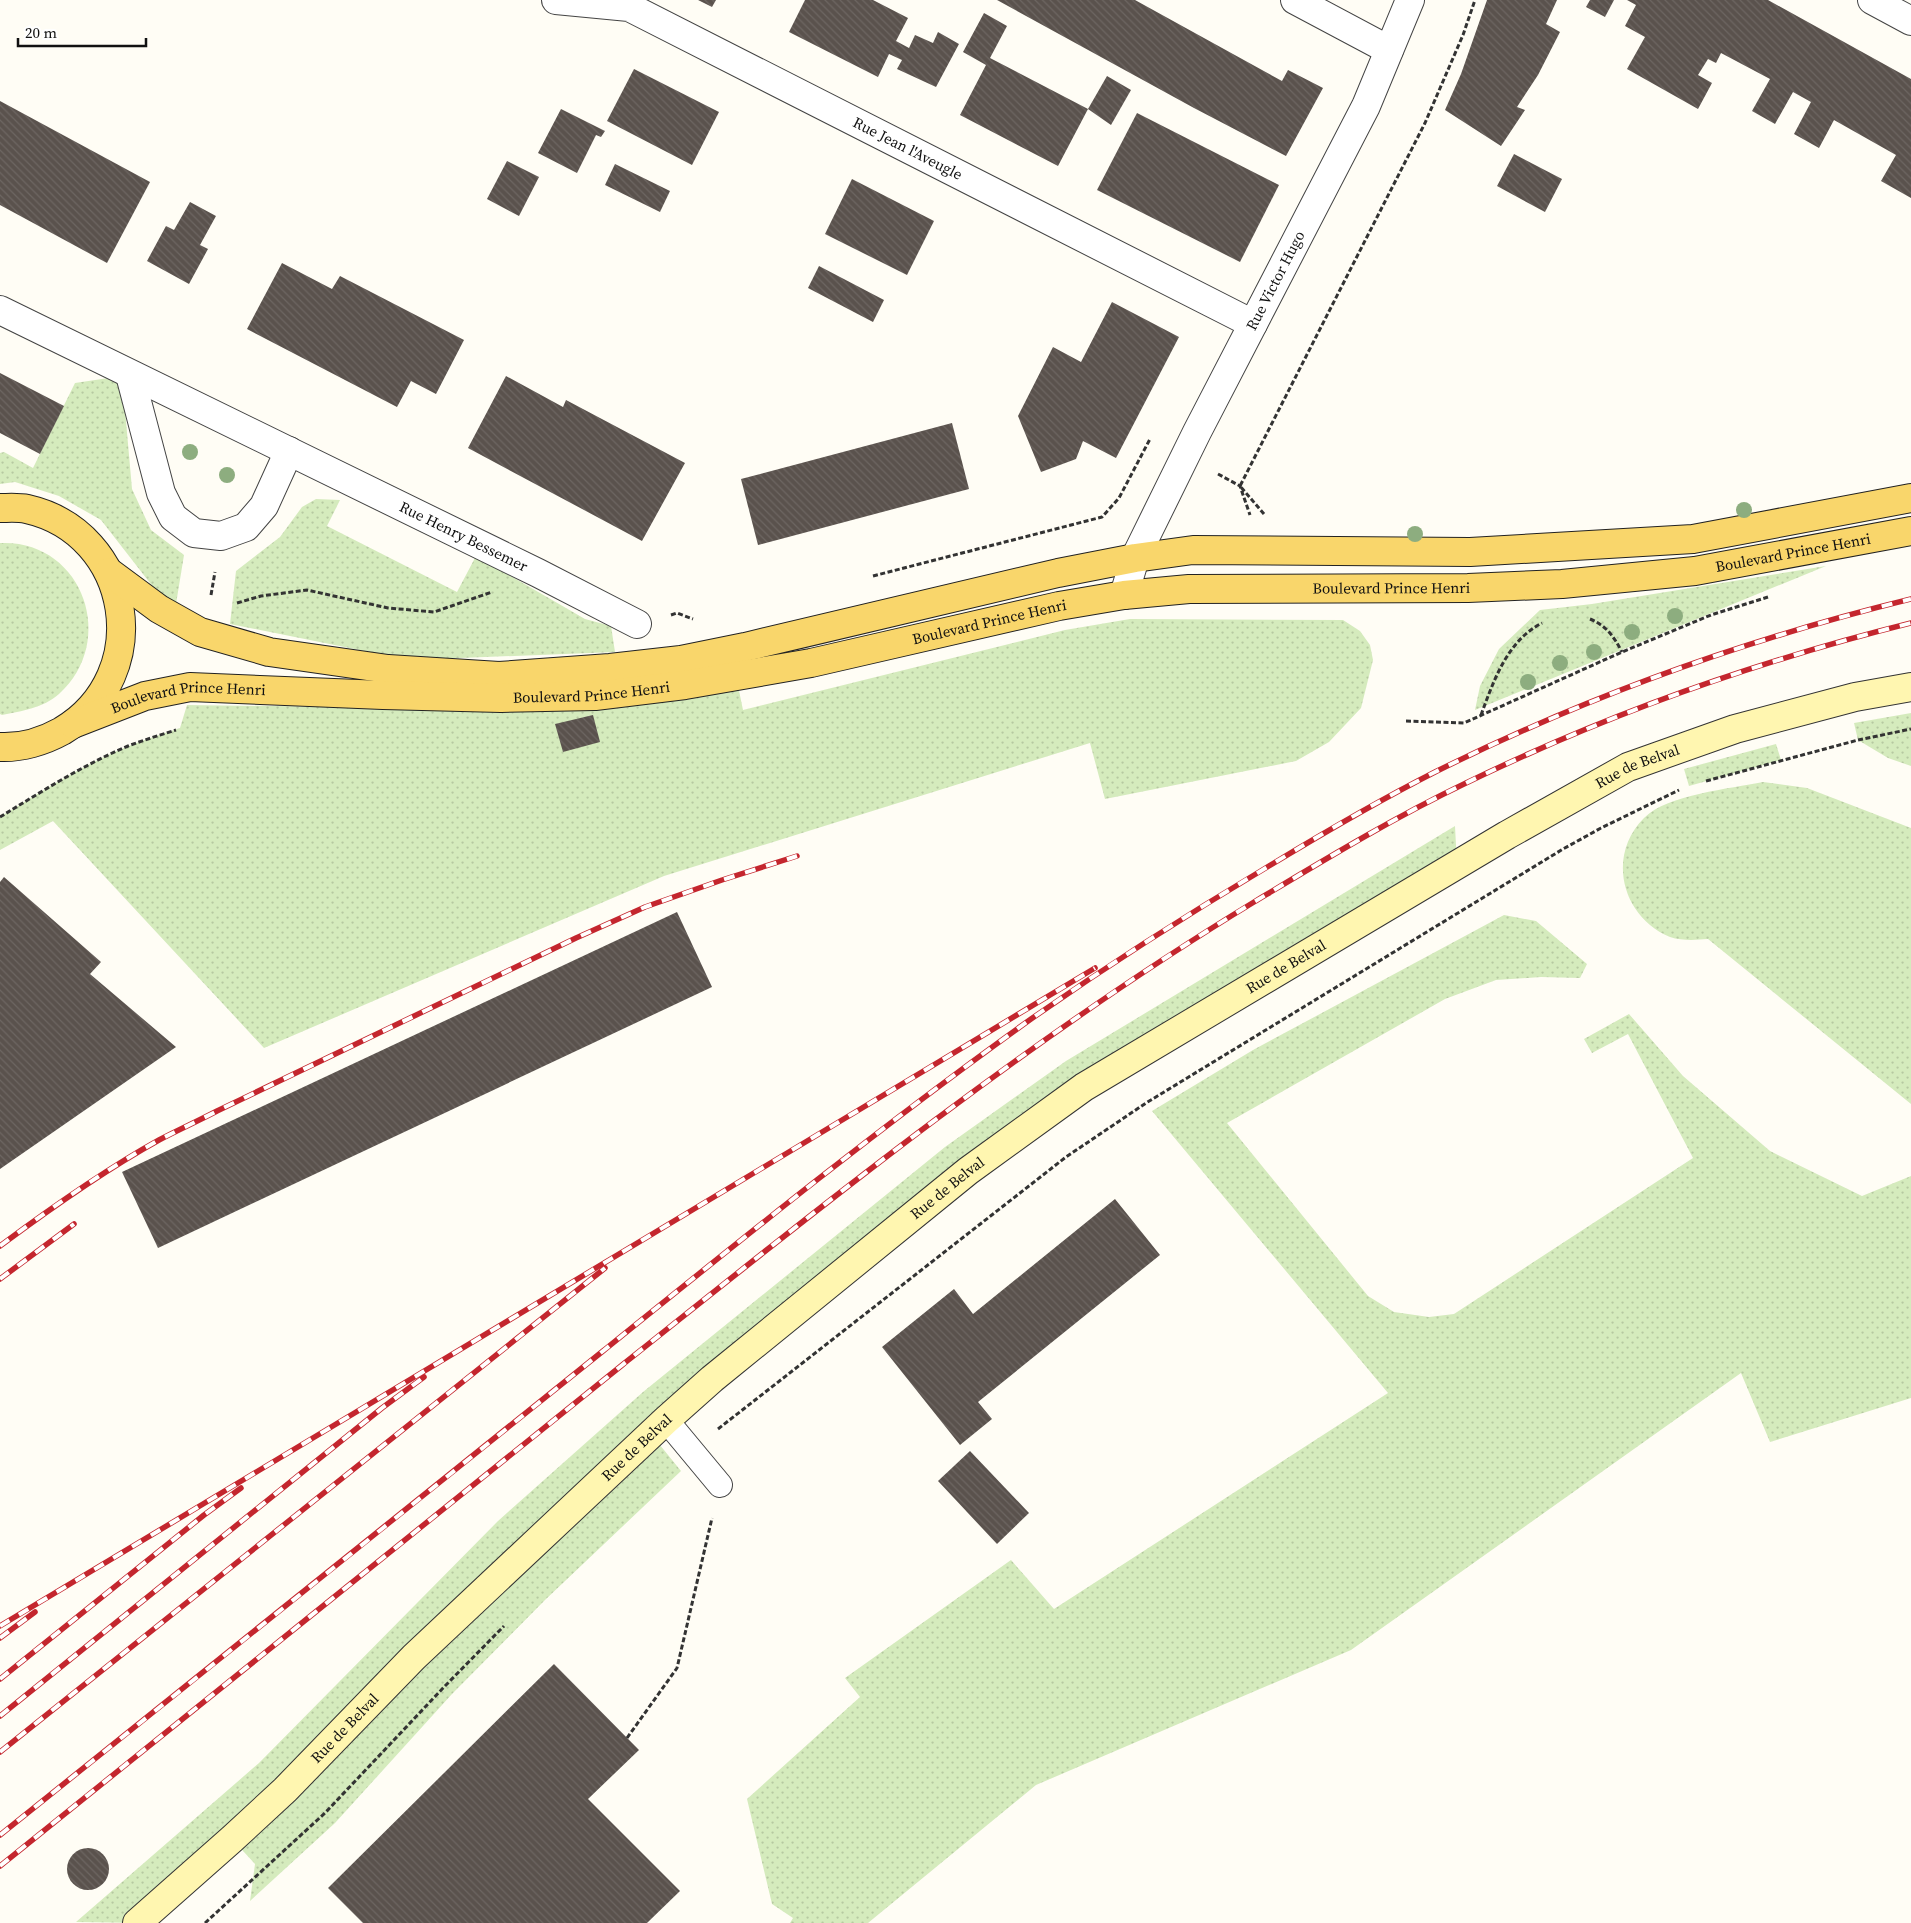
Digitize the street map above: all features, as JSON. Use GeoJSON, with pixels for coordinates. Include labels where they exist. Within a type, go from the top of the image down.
{"type":"FeatureCollection","features":[{"type":"Feature","properties":{"kind":"main road","name":"Boulevard Prince Henri"},"geometry":{"type":"LineString","coordinates":[[109,572],[159,609],[200,632],[270,652],[388,669],[499,676],[610,668],[681,660],[745,647],[1058,573],[1135,558],[1193,550],[1470,552],[1693,539],[1911,498]]}},
{"type":"Feature","properties":{"kind":"main road"},"geometry":{"type":"LineString","coordinates":[[0,508],[26,509],[60,522],[88,543],[109,572],[120,605],[122,638],[114,671],[97,700],[73,724],[52,736],[28,744],[1,748]]}},
{"type":"Feature","properties":{"kind":"main road","name":"Boulevard Prince Henri"},"geometry":{"type":"LineString","coordinates":[[73,724],[145,696],[190,687],[492,698],[595,696],[685,685],[811,663],[1059,606],[1124,595],[1189,589],[1468,588],[1562,584],[1695,571],[1911,532]]}},
{"type":"Feature","properties":{"kind":"main road","name":"Rue de Belval"},"geometry":{"type":"LineString","coordinates":[[137,1923],[285,1790],[414,1657],[712,1379],[968,1171],[1084,1087],[1514,830],[1628,766],[1735,729],[1855,696],[1911,687]]}},
{"type":"Feature","properties":{"kind":"street","name":"Rue Jean l'Aveugle"},"geometry":{"type":"LineString","coordinates":[[556,0],[629,6],[1253,324]]}},
{"type":"Feature","properties":{"kind":"street"},"geometry":{"type":"LineString","coordinates":[[1296,0],[1389,50]]}},
{"type":"Feature","properties":{"kind":"street","name":"Rue Victor Hugo"},"geometry":{"type":"LineString","coordinates":[[1124,595],[1135,558],[1185,456],[1366,106],[1410,0]]}},
{"type":"Feature","properties":{"kind":"street"},"geometry":{"type":"LineString","coordinates":[[1872,0],[1911,21]]}},
{"type":"Feature","properties":{"kind":"street","name":"Rue Henry Bessemer"},"geometry":{"type":"LineString","coordinates":[[0,310],[538,573],[637,624]]}},
{"type":"Feature","properties":{"kind":"street"},"geometry":{"type":"LineString","coordinates":[[130,374],[161,493],[173,517],[194,533],[221,536],[246,527],[264,506],[290,451]]}},
{"type":"Feature","properties":{"kind":"lane"},"geometry":{"type":"LineString","coordinates":[[666,1420],[720,1485]]}},
{"type":"Feature","properties":{"kind":"path"},"geometry":{"type":"LineString","coordinates":[[1261,551],[1240,486],[1425,123],[1463,35],[1475,0]]}},
{"type":"Feature","properties":{"kind":"path"},"geometry":{"type":"LineString","coordinates":[[864,579],[1102,517],[1119,498],[1150,439],[1240,486],[1267,518]]}},
{"type":"Feature","properties":{"kind":"path"},"geometry":{"type":"LineString","coordinates":[[234,604],[261,596],[307,590],[388,608],[434,612],[482,596],[538,573]]}},
{"type":"Feature","properties":{"kind":"path"},"geometry":{"type":"LineString","coordinates":[[1406,721],[1464,723],[1622,652],[1711,615],[1777,594]]}},
{"type":"Feature","properties":{"kind":"path"},"geometry":{"type":"LineString","coordinates":[[637,624],[677,613],[700,622]]}},
{"type":"Feature","properties":{"kind":"path"},"geometry":{"type":"LineString","coordinates":[[1581,616],[1599,623],[1613,635],[1622,652]]}},
{"type":"Feature","properties":{"kind":"path"},"geometry":{"type":"LineString","coordinates":[[1480,716],[1494,680],[1509,651],[1532,628],[1547,621]]}},
{"type":"Feature","properties":{"kind":"path"},"geometry":{"type":"LineString","coordinates":[[1698,783],[1858,740],[1911,729]]}},
{"type":"Feature","properties":{"kind":"path"},"geometry":{"type":"LineString","coordinates":[[692,1450],[1066,1157],[1138,1108],[1563,849],[1601,828],[1680,790]]}},
{"type":"Feature","properties":{"kind":"path"},"geometry":{"type":"LineString","coordinates":[[627,1738],[677,1668],[720,1485]]}},
{"type":"Feature","properties":{"kind":"path"},"geometry":{"type":"LineString","coordinates":[[205,1923],[325,1813],[505,1625]]}},
{"type":"Feature","properties":{"kind":"green space"},"geometry":{"type":"Polygon","coordinates":[[[122,376],[132,489],[151,530],[184,555],[176,604],[157,592],[101,520],[59,496],[15,482],[0,484],[0,453],[4,452],[33,468],[75,383],[122,376]]]}},
{"type":"Feature","properties":{"kind":"green space"},"geometry":{"type":"Polygon","coordinates":[[[316,499],[340,500],[327,526],[457,592],[476,556],[585,619],[611,626],[615,652],[409,660],[230,624],[236,571],[280,537],[302,507],[316,499]]]}},
{"type":"Feature","properties":{"kind":"green space"},"geometry":{"type":"Polygon","coordinates":[[[0,543],[29,546],[52,557],[71,575],[83,597],[88,621],[87,647],[77,672],[59,694],[39,706],[2,715],[0,714],[0,543]]]}},
{"type":"Feature","properties":{"kind":"green space"},"geometry":{"type":"Polygon","coordinates":[[[1826,566],[1475,710],[1480,686],[1499,649],[1540,610],[1592,604],[1826,566]]]}},
{"type":"Feature","properties":{"kind":"green space"},"geometry":{"type":"Polygon","coordinates":[[[1130,619],[1343,620],[1360,631],[1370,645],[1373,660],[1361,708],[1329,742],[1296,761],[1105,799],[1090,743],[664,876],[264,1048],[53,821],[0,850],[0,817],[63,779],[112,753],[180,728],[187,705],[500,709],[736,676],[743,710],[1065,630],[1130,619]]]}},
{"type":"Feature","properties":{"kind":"green space"},"geometry":{"type":"Polygon","coordinates":[[[1911,713],[1911,766],[1888,758],[1858,740],[1854,723],[1911,713]]]}},
{"type":"Feature","properties":{"kind":"green space"},"geometry":{"type":"Polygon","coordinates":[[[1776,744],[1781,760],[1689,786],[1684,769],[1776,744]]]}},
{"type":"Feature","properties":{"kind":"green space"},"geometry":{"type":"Polygon","coordinates":[[[1763,782],[1807,788],[1911,828],[1911,1104],[1708,939],[1684,940],[1670,937],[1654,928],[1640,915],[1631,901],[1625,884],[1623,867],[1625,850],[1632,833],[1644,818],[1668,803],[1683,798],[1763,782]]]}},
{"type":"Feature","properties":{"kind":"green space"},"geometry":{"type":"Polygon","coordinates":[[[1455,826],[1457,865],[1084,1087],[651,1434],[681,1471],[545,1600],[452,1694],[335,1823],[250,1901],[255,1864],[232,1839],[146,1923],[76,1922],[259,1763],[498,1521],[643,1392],[945,1147],[1066,1061],[1455,826]]]}},
{"type":"Feature","properties":{"kind":"green space"},"geometry":{"type":"Polygon","coordinates":[[[1504,915],[1536,921],[1587,964],[1580,978],[1541,977],[1496,980],[1445,999],[1227,1123],[1368,1296],[1394,1312],[1429,1317],[1454,1314],[1693,1158],[1628,1034],[1592,1053],[1584,1039],[1629,1014],[1683,1076],[1770,1151],[1862,1196],[1911,1176],[1911,1398],[1770,1442],[1741,1373],[1351,1650],[1036,1785],[868,1923],[790,1923],[793,1918],[772,1904],[747,1799],[860,1697],[845,1678],[1011,1560],[1054,1609],[1388,1393],[1152,1111],[1253,1050],[1504,915]]]}},
{"type":"Feature","properties":{"kind":"building"},"geometry":{"type":"Polygon","coordinates":[[[698,0],[716,0],[712,7],[698,0]]]}},
{"type":"Feature","properties":{"kind":"building"},"geometry":{"type":"Polygon","coordinates":[[[805,0],[873,0],[908,18],[896,41],[909,48],[915,35],[933,43],[938,32],[959,44],[936,87],[897,69],[902,60],[889,54],[878,77],[789,32],[805,0]]]}},
{"type":"Feature","properties":{"kind":"building"},"geometry":{"type":"Polygon","coordinates":[[[997,0],[1135,0],[1282,81],[1288,70],[1323,88],[1286,156],[997,0]]]}},
{"type":"Feature","properties":{"kind":"building"},"geometry":{"type":"Polygon","coordinates":[[[1487,0],[1557,0],[1546,24],[1560,32],[1538,75],[1517,107],[1525,110],[1501,146],[1445,110],[1461,74],[1487,0]]]}},
{"type":"Feature","properties":{"kind":"building"},"geometry":{"type":"Polygon","coordinates":[[[1590,0],[1614,0],[1605,17],[1586,7],[1590,0]]]}},
{"type":"Feature","properties":{"kind":"building"},"geometry":{"type":"Polygon","coordinates":[[[1627,0],[1768,0],[1911,79],[1911,198],[1881,181],[1896,155],[1834,120],[1819,148],[1794,134],[1811,102],[1793,92],[1775,124],[1752,111],[1770,79],[1721,53],[1716,63],[1708,59],[1698,75],[1712,83],[1698,109],[1627,69],[1645,37],[1625,26],[1636,5],[1627,0]]]}},
{"type":"Feature","properties":{"kind":"building"},"geometry":{"type":"Polygon","coordinates":[[[984,13],[1007,26],[990,58],[1088,109],[1058,166],[960,115],[986,65],[963,52],[984,13]]]}},
{"type":"Feature","properties":{"kind":"building"},"geometry":{"type":"Polygon","coordinates":[[[634,69],[719,112],[692,165],[607,121],[634,69]]]}},
{"type":"Feature","properties":{"kind":"building"},"geometry":{"type":"Polygon","coordinates":[[[1107,76],[1131,90],[1111,125],[1088,109],[1107,76]]]}},
{"type":"Feature","properties":{"kind":"building"},"geometry":{"type":"Polygon","coordinates":[[[0,101],[150,182],[107,263],[0,205],[0,101]]]}},
{"type":"Feature","properties":{"kind":"building"},"geometry":{"type":"Polygon","coordinates":[[[561,109],[605,131],[601,137],[596,135],[577,173],[538,153],[561,109]]]}},
{"type":"Feature","properties":{"kind":"building"},"geometry":{"type":"Polygon","coordinates":[[[1137,113],[1279,185],[1240,262],[1097,190],[1137,113]]]}},
{"type":"Feature","properties":{"kind":"building"},"geometry":{"type":"Polygon","coordinates":[[[1514,154],[1562,179],[1545,212],[1497,186],[1514,154]]]}},
{"type":"Feature","properties":{"kind":"building"},"geometry":{"type":"Polygon","coordinates":[[[507,161],[539,177],[519,216],[487,199],[507,161]]]}},
{"type":"Feature","properties":{"kind":"building"},"geometry":{"type":"Polygon","coordinates":[[[615,164],[670,191],[660,212],[605,185],[615,164]]]}},
{"type":"Feature","properties":{"kind":"building"},"geometry":{"type":"Polygon","coordinates":[[[852,179],[934,221],[907,275],[825,234],[852,179]]]}},
{"type":"Feature","properties":{"kind":"building"},"geometry":{"type":"Polygon","coordinates":[[[190,202],[216,216],[200,245],[208,249],[189,284],[147,261],[166,226],[174,230],[190,202]]]}},
{"type":"Feature","properties":{"kind":"building"},"geometry":{"type":"Polygon","coordinates":[[[282,263],[332,289],[340,276],[464,340],[436,394],[411,381],[397,407],[247,329],[282,263]]]}},
{"type":"Feature","properties":{"kind":"building"},"geometry":{"type":"Polygon","coordinates":[[[819,266],[884,300],[873,322],[808,288],[819,266]]]}},
{"type":"Feature","properties":{"kind":"building"},"geometry":{"type":"Polygon","coordinates":[[[1112,302],[1179,337],[1116,458],[1083,441],[1076,459],[1041,472],[1018,416],[1053,347],[1081,362],[1112,302]]]}},
{"type":"Feature","properties":{"kind":"building"},"geometry":{"type":"Polygon","coordinates":[[[0,373],[64,406],[40,454],[0,433],[0,373]]]}},
{"type":"Feature","properties":{"kind":"building"},"geometry":{"type":"Polygon","coordinates":[[[506,376],[563,407],[566,400],[685,463],[642,541],[468,448],[506,376]]]}},
{"type":"Feature","properties":{"kind":"building"},"geometry":{"type":"Polygon","coordinates":[[[952,423],[969,489],[758,545],[741,479],[952,423]]]}},
{"type":"Feature","properties":{"kind":"building"},"geometry":{"type":"Polygon","coordinates":[[[593,715],[600,742],[563,752],[555,724],[593,715]]]}},
{"type":"Feature","properties":{"kind":"building"},"geometry":{"type":"Polygon","coordinates":[[[4,877],[101,962],[90,974],[176,1047],[0,1169],[0,882],[4,877]]]}},
{"type":"Feature","properties":{"kind":"building"},"geometry":{"type":"Polygon","coordinates":[[[677,912],[712,987],[158,1248],[122,1172],[677,912]]]}},
{"type":"Feature","properties":{"kind":"building"},"geometry":{"type":"Polygon","coordinates":[[[1115,1199],[1160,1255],[978,1402],[992,1419],[960,1445],[882,1347],[954,1289],[973,1314],[1115,1199]]]}},
{"type":"Feature","properties":{"kind":"building"},"geometry":{"type":"Polygon","coordinates":[[[970,1451],[1029,1513],[997,1544],[938,1481],[970,1451]]]}},
{"type":"Feature","properties":{"kind":"building"},"geometry":{"type":"Polygon","coordinates":[[[554,1664],[639,1750],[588,1799],[680,1891],[647,1923],[363,1923],[328,1888],[554,1664]]]}},
{"type":"Feature","properties":{"kind":"building"},"geometry":{"type":"Polygon","coordinates":[[[92,1848],[100,1851],[106,1857],[109,1869],[106,1881],[100,1887],[84,1890],[76,1887],[70,1881],[67,1865],[70,1857],[76,1851],[92,1848]]]}},
{"type":"Feature","properties":{"kind":"railway"},"geometry":{"type":"LineString","coordinates":[[0,1835],[814,1182],[1031,1019],[1146,942],[1348,819],[1435,772],[1492,745],[1550,719],[1668,672],[1789,632],[1911,599]]}},
{"type":"Feature","properties":{"kind":"railway"},"geometry":{"type":"LineString","coordinates":[[0,1866],[621,1366],[852,1183],[1009,1065],[1171,954],[1254,902],[1385,825],[1439,796],[1520,758],[1574,734],[1684,691],[1797,654],[1911,623]]}},
{"type":"Feature","properties":{"kind":"railway"},"geometry":{"type":"LineString","coordinates":[[0,1246],[118,1164],[159,1140],[217,1111],[576,938],[645,907],[797,856]]}},
{"type":"Feature","properties":{"kind":"railway"},"geometry":{"type":"LineString","coordinates":[[0,1626],[1095,968]]}},
{"type":"Feature","properties":{"kind":"railway"},"geometry":{"type":"LineString","coordinates":[[0,1279],[74,1224]]}},
{"type":"Feature","properties":{"kind":"railway"},"geometry":{"type":"LineString","coordinates":[[0,1752],[605,1268]]}},
{"type":"Feature","properties":{"kind":"railway"},"geometry":{"type":"LineString","coordinates":[[0,1716],[382,1408],[424,1377]]}},
{"type":"Feature","properties":{"kind":"railway"},"geometry":{"type":"LineString","coordinates":[[0,1679],[204,1515],[241,1488]]}},
{"type":"Feature","properties":{"kind":"railway"},"geometry":{"type":"LineString","coordinates":[[0,1638],[35,1612]]}}]}
